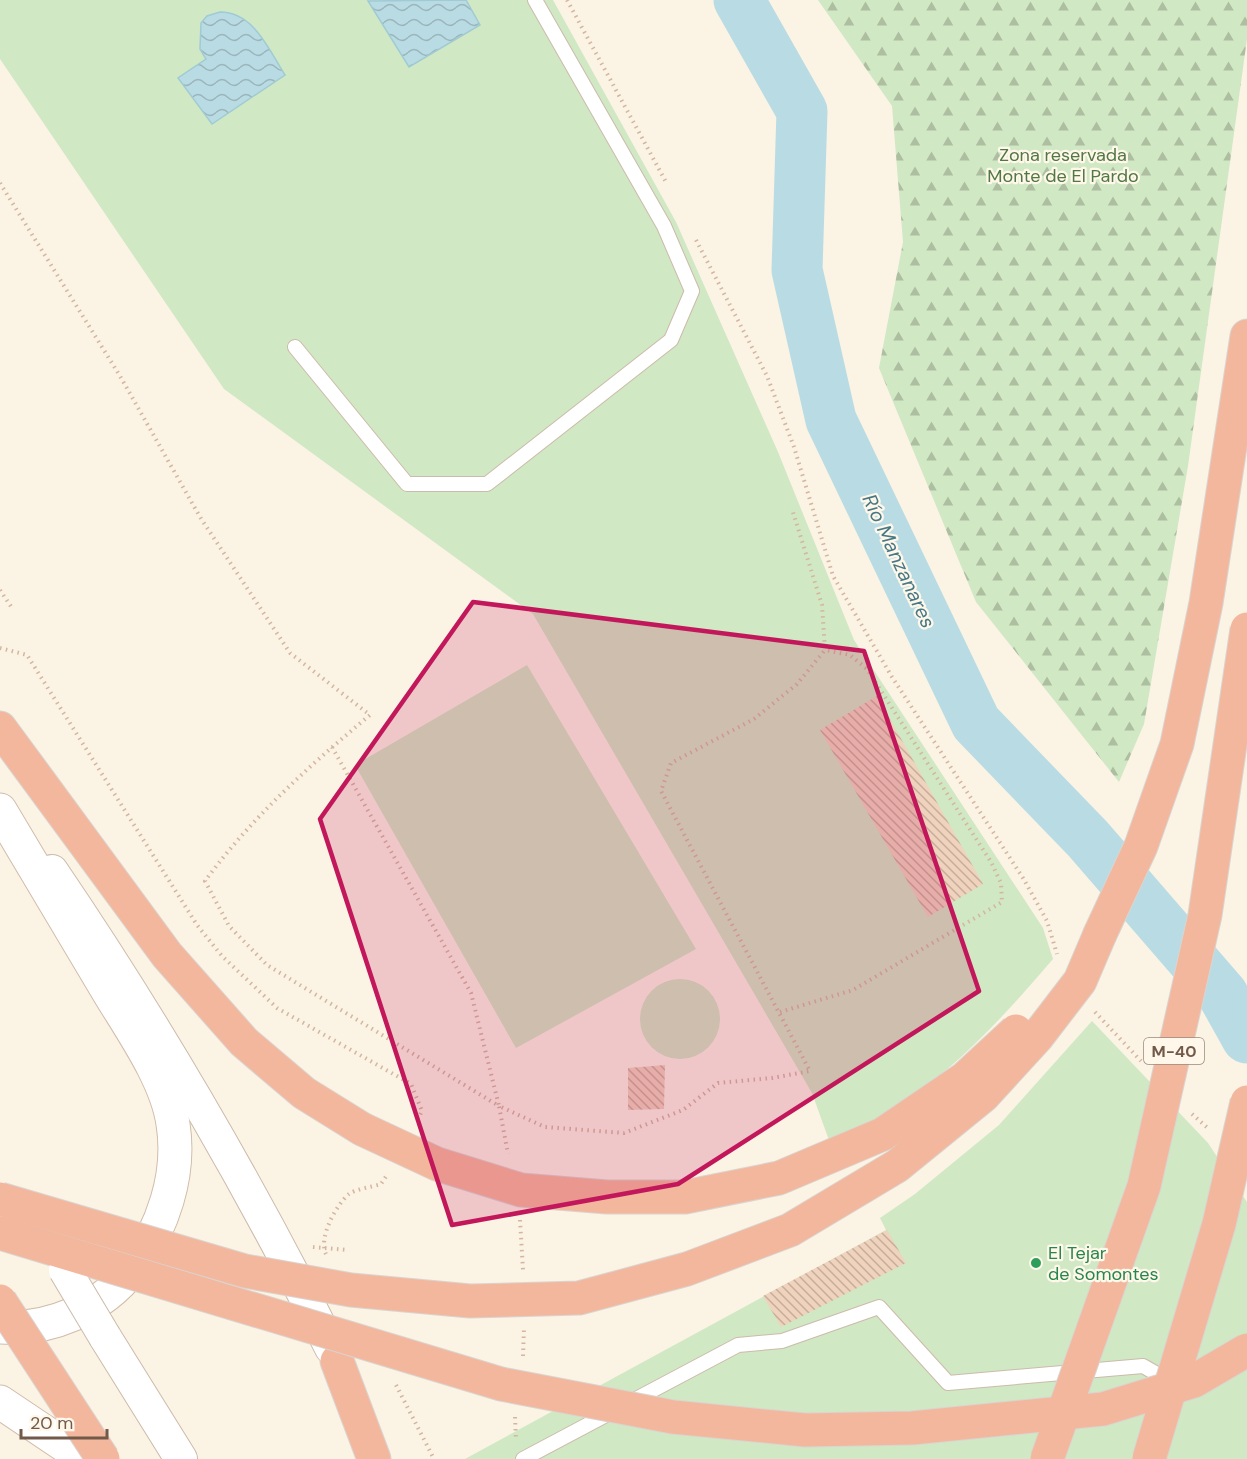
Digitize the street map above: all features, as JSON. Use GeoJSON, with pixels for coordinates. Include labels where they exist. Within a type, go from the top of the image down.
{"type":"FeatureCollection","features":[{"type":"Feature","properties":{"kind":"highway"},"geometry":{"type":"LineString","coordinates":[[0,1199],[245,1271],[351,1290],[470,1301],[579,1298],[687,1269],[790,1230],[897,1166],[982,1096],[1037,1037],[1080,981],[1141,846],[1177,744],[1206,603],[1247,336]]}},
{"type":"Feature","properties":{"kind":"highway","name":"M-40"},"geometry":{"type":"LineString","coordinates":[[1047,1459],[1144,1186],[1205,915],[1247,629]]}},
{"type":"Feature","properties":{"kind":"highway"},"geometry":{"type":"LineString","coordinates":[[0,728],[167,955],[244,1042],[304,1093],[362,1129],[437,1164],[521,1190],[607,1197],[686,1197],[779,1178],[883,1134],[964,1079],[1021,1026],[1067,969],[1100,934]]}},
{"type":"Feature","properties":{"kind":"highway"},"geometry":{"type":"LineString","coordinates":[[1149,1459],[1219,1224],[1247,1102]]}},
{"type":"Feature","properties":{"kind":"highway"},"geometry":{"type":"LineString","coordinates":[[0,1233],[501,1384],[673,1417],[805,1430],[912,1428],[1103,1410],[1194,1381],[1247,1350]]}},
{"type":"Feature","properties":{"kind":"highway"},"geometry":{"type":"LineString","coordinates":[[0,1301],[103,1459]]}},
{"type":"Feature","properties":{"kind":"highway"},"geometry":{"type":"LineString","coordinates":[[337,1361],[374,1459]]}},
{"type":"Feature","properties":{"kind":"main road"},"geometry":{"type":"LineString","coordinates":[[0,810],[142,1048],[173,1121],[176,1155],[169,1194],[157,1227],[142,1256],[123,1281],[100,1301],[69,1316],[41,1324],[0,1327]]}},
{"type":"Feature","properties":{"kind":"main road"},"geometry":{"type":"LineString","coordinates":[[0,1402],[85,1459]]}},
{"type":"Feature","properties":{"kind":"street"},"geometry":{"type":"LineString","coordinates":[[0,793],[151,1020],[216,1129],[279,1245],[386,1459]]}},
{"type":"Feature","properties":{"kind":"street"},"geometry":{"type":"LineString","coordinates":[[0,1182],[26,1210],[66,1270],[181,1459]]}},
{"type":"Feature","properties":{"kind":"lane"},"geometry":{"type":"LineString","coordinates":[[295,347],[407,484],[488,484],[671,340],[692,291],[664,226],[535,0]]}},
{"type":"Feature","properties":{"kind":"lane"},"geometry":{"type":"LineString","coordinates":[[520,1454],[738,1346],[782,1341],[879,1306],[948,1383],[1143,1366],[1156,1374],[1180,1408],[1162,1459]]}},
{"type":"Feature","properties":{"kind":"path"},"geometry":{"type":"LineString","coordinates":[[567,0],[667,184]]}},
{"type":"Feature","properties":{"kind":"path"},"geometry":{"type":"LineString","coordinates":[[0,183],[120,376],[200,517],[290,653],[370,716],[293,780],[232,844],[205,881],[229,926],[267,965],[499,1106],[545,1127],[624,1133],[683,1110],[718,1083],[772,1078],[810,1071],[661,791],[671,763],[754,718],[797,684],[825,650],[822,604],[792,509]]}},
{"type":"Feature","properties":{"kind":"path"},"geometry":{"type":"LineString","coordinates":[[695,238],[767,376],[794,447],[833,576],[892,677],[1023,878],[1047,921],[1058,960]]}},
{"type":"Feature","properties":{"kind":"path"},"geometry":{"type":"LineString","coordinates":[[0,590],[12,608]]}},
{"type":"Feature","properties":{"kind":"path"},"geometry":{"type":"LineString","coordinates":[[0,648],[27,655],[197,925],[222,956],[277,1008],[411,1084],[422,1111],[416,1122]]}},
{"type":"Feature","properties":{"kind":"path"},"geometry":{"type":"LineString","coordinates":[[780,1012],[853,990],[1002,902],[1001,884],[991,862],[867,669],[850,655],[825,650]]}},
{"type":"Feature","properties":{"kind":"path"},"geometry":{"type":"LineString","coordinates":[[332,747],[471,993],[499,1106],[510,1164]]}},
{"type":"Feature","properties":{"kind":"path"},"geometry":{"type":"LineString","coordinates":[[1088,1004],[1142,1062]]}},
{"type":"Feature","properties":{"kind":"path"},"geometry":{"type":"LineString","coordinates":[[1186,1108],[1212,1132]]}},
{"type":"Feature","properties":{"kind":"path"},"geometry":{"type":"LineString","coordinates":[[323,1247],[325,1229],[349,1194],[381,1184],[387,1174]]}},
{"type":"Feature","properties":{"kind":"path"},"geometry":{"type":"LineString","coordinates":[[519,1212],[523,1275]]}},
{"type":"Feature","properties":{"kind":"path"},"geometry":{"type":"LineString","coordinates":[[522,1362],[524,1318]]}},
{"type":"Feature","properties":{"kind":"path"},"geometry":{"type":"LineString","coordinates":[[516,1405],[520,1454]]}},
{"type":"Feature","properties":{"kind":"highlighted area"},"geometry":{"type":"Polygon","coordinates":[[[473,602],[864,651],[979,991],[678,1184],[452,1225],[320,819],[473,602]]]}},
{"type":"Feature","properties":{"kind":"green space"},"geometry":{"type":"Polygon","coordinates":[[[0,0],[553,0],[676,222],[778,452],[854,640],[1043,928],[1053,959],[1014,1004],[951,1066],[905,1103],[880,1119],[830,1143],[812,1093],[533,614],[224,389],[0,59],[0,0]]]}},
{"type":"Feature","properties":{"kind":"green space","name":"Zona reservada Monte de El Pardo"},"geometry":{"type":"Polygon","coordinates":[[[818,0],[1247,0],[1247,39],[1188,466],[1144,724],[1119,782],[976,602],[879,368],[903,242],[892,106],[818,0]]]}},
{"type":"Feature","properties":{"kind":"green space"},"geometry":{"type":"Polygon","coordinates":[[[527,665],[696,949],[516,1048],[355,765],[527,665]]]}},
{"type":"Feature","properties":{"kind":"green space"},"geometry":{"type":"Polygon","coordinates":[[[680,979],[695,982],[708,991],[717,1004],[720,1019],[717,1034],[708,1047],[695,1056],[680,1059],[665,1056],[652,1047],[643,1034],[640,1019],[643,1004],[652,991],[665,982],[680,979]]]}},
{"type":"Feature","properties":{"kind":"green space","name":"El Tejar de Somontes"},"geometry":{"type":"Polygon","coordinates":[[[1092,1021],[1208,1143],[1247,1202],[1247,1459],[465,1459],[886,1230],[880,1218],[915,1194],[999,1125],[1092,1021]]]}},
{"type":"Feature","properties":{"kind":"water"},"geometry":{"type":"Polygon","coordinates":[[[466,0],[480,25],[409,67],[368,1],[466,0]]]}},
{"type":"Feature","properties":{"kind":"water"},"geometry":{"type":"Polygon","coordinates":[[[220,12],[242,18],[251,25],[285,75],[212,124],[178,78],[206,59],[200,49],[201,23],[207,16],[220,12]]]}},
{"type":"Feature","properties":{"kind":"building"},"geometry":{"type":"Polygon","coordinates":[[[877,696],[983,884],[928,917],[820,730],[877,696]]]}},
{"type":"Feature","properties":{"kind":"building"},"geometry":{"type":"Polygon","coordinates":[[[665,1065],[664,1109],[628,1110],[628,1068],[665,1065]]]}},
{"type":"Feature","properties":{"kind":"building"},"geometry":{"type":"Polygon","coordinates":[[[887,1230],[906,1263],[781,1327],[763,1296],[887,1230]]]}},
{"type":"Feature","properties":{"kind":"waterway","name":"Río Manzanares"},"geometry":{"type":"LineString","coordinates":[[739,0],[802,111],[797,270],[831,420],[976,723],[1088,839],[1223,995],[1247,1038]]}},
{"type":"Feature","properties":{"kind":"place","name":"El Tejar de Somontes"},"geometry":{"type":"Point","coordinates":[1036,1263]}}]}
